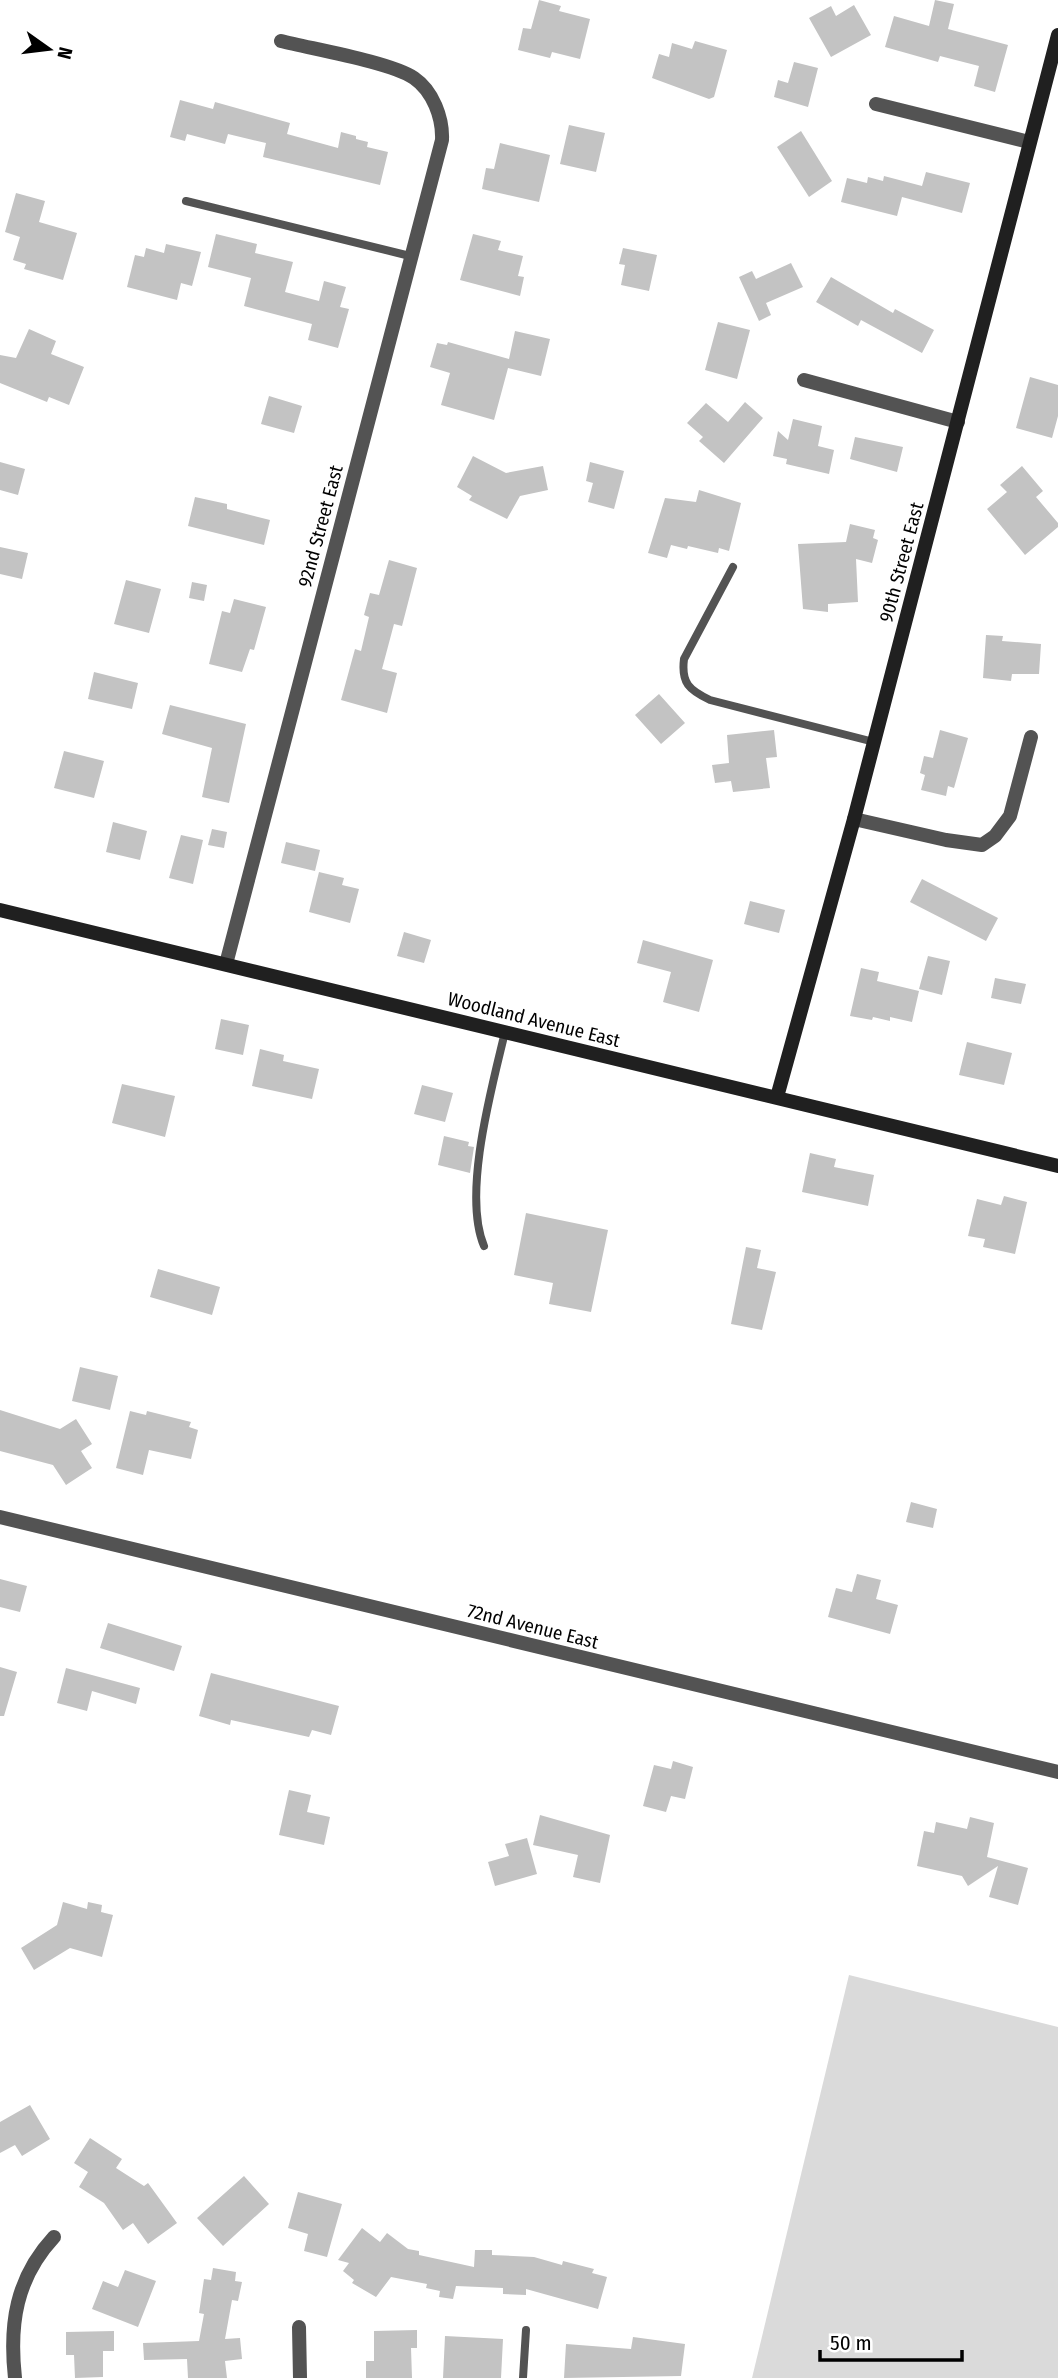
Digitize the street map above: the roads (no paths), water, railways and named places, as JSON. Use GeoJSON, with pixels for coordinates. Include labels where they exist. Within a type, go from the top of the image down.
{"type":"FeatureCollection","features":[{"type":"Feature","properties":{"kind":"street","name":"90th Street East"},"geometry":{"type":"LineString","coordinates":[[777,1097],[854,819],[1058,35]]}},
{"type":"Feature","properties":{"kind":"street","name":"92nd Street East"},"geometry":{"type":"LineString","coordinates":[[226,964],[442,140],[439,114],[432,99],[421,84],[407,74],[281,41]]}},
{"type":"Feature","properties":{"kind":"street"},"geometry":{"type":"LineString","coordinates":[[876,104],[1029,142]]}},
{"type":"Feature","properties":{"kind":"street"},"geometry":{"type":"LineString","coordinates":[[804,380],[958,422]]}},
{"type":"Feature","properties":{"kind":"street"},"geometry":{"type":"LineString","coordinates":[[854,819],[946,840],[982,845],[995,836],[1010,816],[1031,737]]}},
{"type":"Feature","properties":{"kind":"street","name":"Woodland Avenue East"},"geometry":{"type":"LineString","coordinates":[[0,910],[1058,1166]]}},
{"type":"Feature","properties":{"kind":"street","name":"72nd Avenue East"},"geometry":{"type":"LineString","coordinates":[[0,1517],[1058,1772]]}},
{"type":"Feature","properties":{"kind":"street"},"geometry":{"type":"LineString","coordinates":[[15,2378],[12,2327],[26,2272],[54,2237]]}},
{"type":"Feature","properties":{"kind":"street"},"geometry":{"type":"LineString","coordinates":[[299,2326],[300,2378]]}},
{"type":"Feature","properties":{"kind":"lane"},"geometry":{"type":"LineString","coordinates":[[186,201],[410,256]]}},
{"type":"Feature","properties":{"kind":"lane"},"geometry":{"type":"LineString","coordinates":[[733,568],[684,659],[682,675],[690,690],[710,700],[874,742]]}},
{"type":"Feature","properties":{"kind":"lane"},"geometry":{"type":"LineString","coordinates":[[485,1246],[477,1229],[476,1189],[492,1085],[505,1032]]}},
{"type":"Feature","properties":{"kind":"lane"},"geometry":{"type":"LineString","coordinates":[[523,2378],[526,2330]]}}]}
